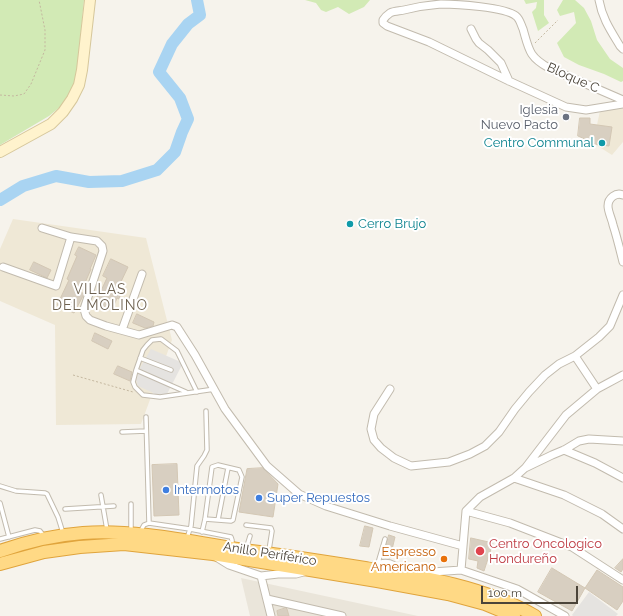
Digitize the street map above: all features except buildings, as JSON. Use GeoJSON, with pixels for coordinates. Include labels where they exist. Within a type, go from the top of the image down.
{"type":"FeatureCollection","features":[{"type":"Feature","properties":{"kind":"highway","name":"Anillo Periférico"},"geometry":{"type":"LineString","coordinates":[[0,551],[46,539],[83,533],[188,535],[232,548],[405,574],[451,584],[487,594],[520,607],[535,616]]}},
{"type":"Feature","properties":{"kind":"highway","name":"Anillo Periférico"},"geometry":{"type":"LineString","coordinates":[[0,564],[44,552],[80,547],[124,544],[213,554],[448,594],[485,604],[514,616]]}},
{"type":"Feature","properties":{"kind":"main road"},"geometry":{"type":"LineString","coordinates":[[0,152],[51,124],[63,112],[72,99],[79,85],[82,70],[90,0]]}},
{"type":"Feature","properties":{"kind":"street"},"geometry":{"type":"LineString","coordinates":[[599,0],[606,23],[623,49]]}},
{"type":"Feature","properties":{"kind":"street"},"geometry":{"type":"LineString","coordinates":[[529,50],[521,23],[516,16],[502,10],[441,4],[394,12],[388,14],[383,20],[383,23],[387,26],[429,42],[566,107],[586,110],[623,104]]}},
{"type":"Feature","properties":{"kind":"street"},"geometry":{"type":"LineString","coordinates":[[471,30],[476,39],[501,63],[509,81]]}},
{"type":"Feature","properties":{"kind":"street","name":"Bloque C"},"geometry":{"type":"LineString","coordinates":[[529,50],[539,62],[549,68],[623,100]]}},
{"type":"Feature","properties":{"kind":"street"},"geometry":{"type":"LineString","coordinates":[[623,195],[615,195],[610,198],[608,206],[623,262]]}},
{"type":"Feature","properties":{"kind":"street"},"geometry":{"type":"LineString","coordinates":[[42,228],[71,237],[97,241],[102,246],[103,251],[84,309],[86,316],[90,320],[139,336],[172,325],[177,327],[182,332],[195,354],[225,410],[268,466],[299,494],[326,506],[390,526],[463,546]]}},
{"type":"Feature","properties":{"kind":"street"},"geometry":{"type":"LineString","coordinates":[[3,267],[56,286],[71,237]]}},
{"type":"Feature","properties":{"kind":"street"},"geometry":{"type":"LineString","coordinates":[[122,330],[142,274]]}},
{"type":"Feature","properties":{"kind":"street"},"geometry":{"type":"LineString","coordinates":[[390,389],[374,414],[371,429],[374,440],[381,448],[394,458],[411,466],[448,462],[470,454],[484,446],[499,432],[529,392],[545,376],[559,364],[575,356],[610,326],[623,295]]}},
{"type":"Feature","properties":{"kind":"street"},"geometry":{"type":"LineString","coordinates":[[575,356],[597,389]]}},
{"type":"Feature","properties":{"kind":"street"},"geometry":{"type":"LineString","coordinates":[[461,570],[466,511],[480,497],[514,478],[525,468],[566,415],[597,389],[623,375]]}},
{"type":"Feature","properties":{"kind":"street"},"geometry":{"type":"LineString","coordinates":[[525,468],[564,450],[579,441],[589,439],[623,441]]}},
{"type":"Feature","properties":{"kind":"street"},"geometry":{"type":"LineString","coordinates":[[545,443],[552,455]]}},
{"type":"Feature","properties":{"kind":"street"},"geometry":{"type":"LineString","coordinates":[[564,450],[595,463],[623,478]]}},
{"type":"Feature","properties":{"kind":"street"},"geometry":{"type":"LineString","coordinates":[[514,478],[564,495],[602,514],[623,529]]}},
{"type":"Feature","properties":{"kind":"street"},"geometry":{"type":"LineString","coordinates":[[466,511],[510,523],[572,547],[623,580]]}},
{"type":"Feature","properties":{"kind":"street"},"geometry":{"type":"LineString","coordinates":[[213,554],[229,566],[261,576],[296,574],[313,570]]}},
{"type":"Feature","properties":{"kind":"street"},"geometry":{"type":"LineString","coordinates":[[405,574],[461,570],[517,589],[566,616]]}},
{"type":"Feature","properties":{"kind":"street"},"geometry":{"type":"LineString","coordinates":[[261,576],[271,616]]}},
{"type":"Feature","properties":{"kind":"street"},"geometry":{"type":"LineString","coordinates":[[267,599],[342,616]]}},
{"type":"Feature","properties":{"kind":"street"},"geometry":{"type":"LineString","coordinates":[[305,608],[307,616]]}},
{"type":"Feature","properties":{"kind":"lane"},"geometry":{"type":"LineString","coordinates":[[197,392],[177,351],[161,339],[152,340],[143,350],[133,382],[135,387],[143,395],[160,398],[187,393],[197,392],[215,389]]}},
{"type":"Feature","properties":{"kind":"lane"},"geometry":{"type":"LineString","coordinates":[[140,358],[171,370]]}},
{"type":"Feature","properties":{"kind":"lane"},"geometry":{"type":"LineString","coordinates":[[136,370],[187,393]]}},
{"type":"Feature","properties":{"kind":"lane"},"geometry":{"type":"LineString","coordinates":[[188,535],[197,466],[207,450],[206,411]]}},
{"type":"Feature","properties":{"kind":"lane"},"geometry":{"type":"LineString","coordinates":[[146,417],[149,523]]}},
{"type":"Feature","properties":{"kind":"lane"},"geometry":{"type":"LineString","coordinates":[[122,432],[146,431]]}},
{"type":"Feature","properties":{"kind":"lane"},"geometry":{"type":"LineString","coordinates":[[202,532],[212,467],[218,465],[239,470],[242,477],[234,518],[231,521],[205,519]]}},
{"type":"Feature","properties":{"kind":"lane"},"geometry":{"type":"LineString","coordinates":[[218,520],[228,468]]}},
{"type":"Feature","properties":{"kind":"lane"},"geometry":{"type":"LineString","coordinates":[[0,486],[16,491],[47,494],[58,517],[64,536]]}},
{"type":"Feature","properties":{"kind":"lane"},"geometry":{"type":"LineString","coordinates":[[101,495],[107,533]]}},
{"type":"Feature","properties":{"kind":"lane"},"geometry":{"type":"LineString","coordinates":[[0,503],[9,537]]}},
{"type":"Feature","properties":{"kind":"lane"},"geometry":{"type":"LineString","coordinates":[[131,504],[135,534]]}},
{"type":"Feature","properties":{"kind":"lane"},"geometry":{"type":"LineString","coordinates":[[65,509],[114,506]]}},
{"type":"Feature","properties":{"kind":"lane"},"geometry":{"type":"LineString","coordinates":[[135,534],[144,525],[149,523],[188,535],[202,532],[230,537],[232,540],[232,548]]}},
{"type":"Feature","properties":{"kind":"lane"},"geometry":{"type":"LineString","coordinates":[[246,525],[271,528],[272,531],[268,553]]}},
{"type":"Feature","properties":{"kind":"lane"},"geometry":{"type":"LineString","coordinates":[[0,539],[34,530],[40,531],[46,539]]}},
{"type":"Feature","properties":{"kind":"lane"},"geometry":{"type":"LineString","coordinates":[[246,550],[250,536]]}},
{"type":"Feature","properties":{"kind":"lane"},"geometry":{"type":"LineString","coordinates":[[378,562],[385,539]]}},
{"type":"Feature","properties":{"kind":"lane"},"geometry":{"type":"LineString","coordinates":[[367,568],[378,562],[392,562],[405,574]]}},
{"type":"Feature","properties":{"kind":"path"},"geometry":{"type":"LineString","coordinates":[[0,95],[14,96],[24,94],[31,84],[43,56],[45,50],[45,30],[39,0]]}},
{"type":"Feature","properties":{"kind":"path"},"geometry":{"type":"LineString","coordinates":[[529,50],[558,20]]}},
{"type":"Feature","properties":{"kind":"path"},"geometry":{"type":"LineString","coordinates":[[73,375],[143,395]]}},
{"type":"Feature","properties":{"kind":"shaded area"},"geometry":{"type":"Polygon","coordinates":[[[623,108],[623,142],[612,155],[593,143],[600,111],[623,108]]]}},
{"type":"Feature","properties":{"kind":"shaded area"},"geometry":{"type":"Polygon","coordinates":[[[13,219],[146,238],[172,340],[141,424],[56,425],[55,325],[0,301],[0,249],[13,219]]]}},
{"type":"Feature","properties":{"kind":"shaded area"},"geometry":{"type":"Polygon","coordinates":[[[151,349],[183,363],[167,394],[158,395],[138,386],[136,380],[140,368],[151,349]]]}},
{"type":"Feature","properties":{"kind":"shaded area"},"geometry":{"type":"Polygon","coordinates":[[[241,578],[418,616],[250,616],[241,578]]]}},
{"type":"Feature","properties":{"kind":"shaded area"},"geometry":{"type":"Polygon","coordinates":[[[589,592],[618,614],[616,616],[573,616],[572,615],[589,592]]]}},
{"type":"Feature","properties":{"kind":"green space"},"geometry":{"type":"Polygon","coordinates":[[[0,0],[84,0],[77,73],[75,82],[67,98],[60,107],[49,116],[0,145],[0,0]]]}},
{"type":"Feature","properties":{"kind":"green space"},"geometry":{"type":"Polygon","coordinates":[[[305,0],[370,0],[364,7],[349,14],[338,7],[326,12],[321,10],[316,3],[305,0]]]}},
{"type":"Feature","properties":{"kind":"green space"},"geometry":{"type":"Polygon","coordinates":[[[524,0],[544,0],[544,15],[549,23],[538,31],[532,12],[536,8],[537,2],[526,4],[524,0]]]}},
{"type":"Feature","properties":{"kind":"green space"},"geometry":{"type":"Polygon","coordinates":[[[563,0],[575,0],[584,8],[591,21],[597,40],[610,59],[623,68],[623,81],[621,82],[579,65],[564,57],[557,43],[576,23],[574,12],[560,16],[557,10],[563,0]]]}},
{"type":"Feature","properties":{"kind":"waterway"},"geometry":{"type":"LineString","coordinates":[[0,200],[23,186],[56,176],[89,182],[122,181],[157,170],[175,152],[188,119],[180,98],[159,72],[172,44],[188,24],[200,15],[197,0]]}},
{"type":"Feature","properties":{"kind":"place","name":"Iglesia Nuevo Pacto"},"geometry":{"type":"Point","coordinates":[566,117]}},
{"type":"Feature","properties":{"kind":"place","name":"Centro Communal"},"geometry":{"type":"Point","coordinates":[602,143]}},
{"type":"Feature","properties":{"kind":"place","name":"Cerro Brujo"},"geometry":{"type":"Point","coordinates":[350,224]}},
{"type":"Feature","properties":{"kind":"place","name":"Intermotos"},"geometry":{"type":"Point","coordinates":[166,490]}},
{"type":"Feature","properties":{"kind":"place","name":"Super Repuestos"},"geometry":{"type":"Point","coordinates":[259,498]}},
{"type":"Feature","properties":{"kind":"place","name":"Centro Oncologico Hondureño"},"geometry":{"type":"Point","coordinates":[480,551]}},
{"type":"Feature","properties":{"kind":"place","name":"Espresso Americano"},"geometry":{"type":"Point","coordinates":[444,559]}},
{"type":"Feature","properties":{"kind":"district","name":"VILLAS DEL MOLINO"},"geometry":{"type":"Point","coordinates":[100,298]}}]}
